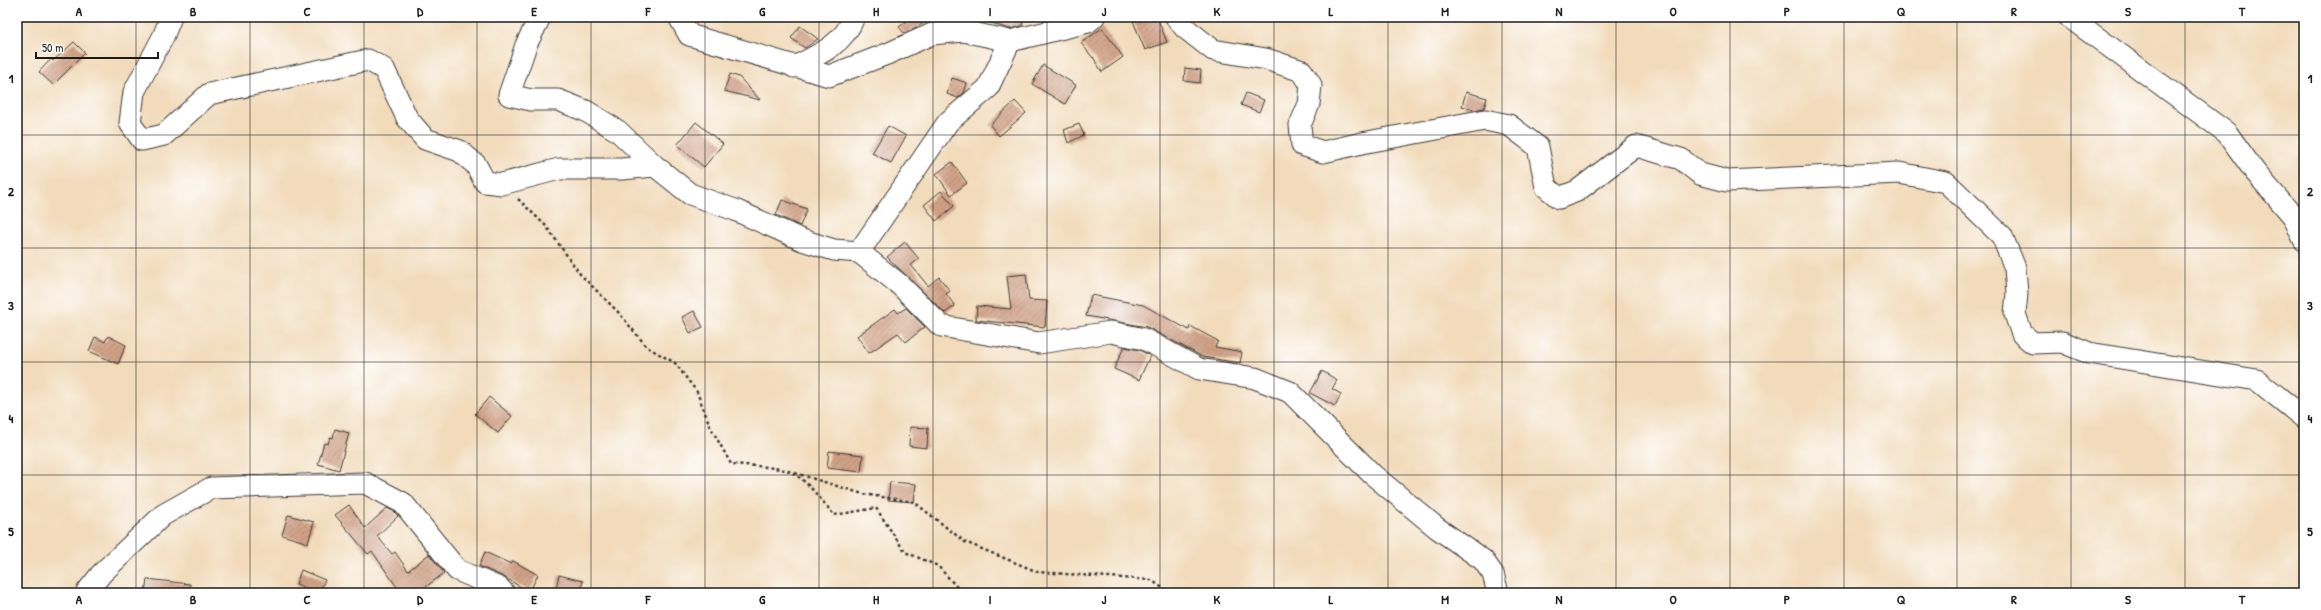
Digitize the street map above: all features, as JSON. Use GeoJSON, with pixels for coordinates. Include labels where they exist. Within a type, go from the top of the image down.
{"type":"FeatureCollection","features":[{"type":"Feature","properties":{"kind":"street"},"geometry":{"type":"LineString","coordinates":[[171,17],[163,37],[134,92],[130,123],[142,140],[164,135],[209,94],[368,60],[384,69],[407,118],[425,139],[460,151],[476,165],[485,182],[502,184],[559,169],[622,169],[655,166]]}},
{"type":"Feature","properties":{"kind":"street"},"geometry":{"type":"LineString","coordinates":[[540,17],[526,45],[510,95],[531,100],[558,100],[586,111],[618,131],[655,166],[690,194],[736,210],[802,240],[834,250],[859,252],[900,286],[941,326],[1039,343],[1111,332],[1144,339],[1199,369],[1255,378],[1290,392],[1372,474],[1437,528],[1483,560],[1493,574],[1498,593]]}},
{"type":"Feature","properties":{"kind":"street"},"geometry":{"type":"LineString","coordinates":[[679,17],[689,35],[829,76],[888,54],[932,34],[963,31],[1010,41],[1088,22],[1094,17]]}},
{"type":"Feature","properties":{"kind":"street"},"geometry":{"type":"LineString","coordinates":[[794,67],[826,52],[850,29],[854,17]]}},
{"type":"Feature","properties":{"kind":"street"},"geometry":{"type":"LineString","coordinates":[[1176,17],[1185,28],[1213,50],[1266,59],[1302,71],[1311,85],[1309,104],[1300,125],[1302,145],[1323,152],[1362,143],[1485,120],[1509,125],[1538,146],[1546,187],[1559,198],[1577,191],[1636,146],[1682,159],[1700,174],[1727,180],[1899,173],[1946,182],[2002,236],[2015,268],[2017,294],[2015,314],[2022,334],[2034,343],[2062,342],[2089,353],[2257,380],[2304,418]]}},
{"type":"Feature","properties":{"kind":"street"},"geometry":{"type":"LineString","coordinates":[[2069,17],[2227,133],[2255,172],[2293,216],[2304,240]]}},
{"type":"Feature","properties":{"kind":"street"},"geometry":{"type":"LineString","coordinates":[[859,252],[948,122],[988,88],[1010,41]]}},
{"type":"Feature","properties":{"kind":"street"},"geometry":{"type":"LineString","coordinates":[[86,593],[102,573],[163,515],[211,488],[366,483],[403,503],[457,570],[499,588],[504,593]]}},
{"type":"Feature","properties":{"kind":"path"},"geometry":{"type":"LineString","coordinates":[[502,184],[546,226],[580,274],[619,313],[647,347],[675,363],[696,392],[710,426],[731,464],[749,465],[792,472],[863,494],[914,502],[965,542],[1038,572],[1151,580],[1170,593]]}},
{"type":"Feature","properties":{"kind":"path"},"geometry":{"type":"LineString","coordinates":[[792,472],[817,494],[834,515],[876,508],[905,552],[938,566],[962,593]]}},
{"type":"Feature","properties":{"kind":"building"},"geometry":{"type":"Polygon","coordinates":[[[912,17],[936,17],[904,33],[899,27],[912,17]]]}},
{"type":"Feature","properties":{"kind":"building"},"geometry":{"type":"Polygon","coordinates":[[[982,17],[1024,17],[1022,26],[1010,29],[982,20],[982,17]]]}},
{"type":"Feature","properties":{"kind":"building"},"geometry":{"type":"Polygon","coordinates":[[[1143,17],[1157,17],[1167,42],[1145,50],[1133,21],[1143,17]]]}},
{"type":"Feature","properties":{"kind":"building"},"geometry":{"type":"Polygon","coordinates":[[[800,26],[818,39],[805,48],[791,38],[800,26]]]}},
{"type":"Feature","properties":{"kind":"building"},"geometry":{"type":"Polygon","coordinates":[[[1102,28],[1123,57],[1102,72],[1093,57],[1081,43],[1102,28]]]}},
{"type":"Feature","properties":{"kind":"building"},"geometry":{"type":"Polygon","coordinates":[[[74,42],[85,53],[53,85],[39,72],[51,59],[53,61],[74,42]]]}},
{"type":"Feature","properties":{"kind":"building"},"geometry":{"type":"Polygon","coordinates":[[[1043,65],[1076,85],[1065,104],[1032,84],[1043,65]]]}},
{"type":"Feature","properties":{"kind":"building"},"geometry":{"type":"Polygon","coordinates":[[[1185,68],[1201,70],[1200,83],[1184,81],[1185,68]]]}},
{"type":"Feature","properties":{"kind":"building"},"geometry":{"type":"Polygon","coordinates":[[[730,74],[739,77],[760,100],[724,91],[730,74]]]}},
{"type":"Feature","properties":{"kind":"building"},"geometry":{"type":"Polygon","coordinates":[[[952,78],[967,83],[964,93],[958,98],[947,94],[952,78]]]}},
{"type":"Feature","properties":{"kind":"building"},"geometry":{"type":"Polygon","coordinates":[[[1466,92],[1487,98],[1484,108],[1474,110],[1462,106],[1466,92]]]}},
{"type":"Feature","properties":{"kind":"building"},"geometry":{"type":"Polygon","coordinates":[[[1246,93],[1264,100],[1259,112],[1241,105],[1246,93]]]}},
{"type":"Feature","properties":{"kind":"building"},"geometry":{"type":"Polygon","coordinates":[[[1015,101],[1026,113],[999,136],[990,125],[1015,101]]]}},
{"type":"Feature","properties":{"kind":"building"},"geometry":{"type":"Polygon","coordinates":[[[696,122],[723,144],[704,167],[677,145],[696,122]]]}},
{"type":"Feature","properties":{"kind":"building"},"geometry":{"type":"Polygon","coordinates":[[[1079,124],[1084,135],[1068,143],[1064,130],[1079,124]]]}},
{"type":"Feature","properties":{"kind":"building"},"geometry":{"type":"Polygon","coordinates":[[[888,126],[906,136],[891,163],[872,153],[888,126]]]}},
{"type":"Feature","properties":{"kind":"building"},"geometry":{"type":"Polygon","coordinates":[[[952,162],[967,183],[951,195],[936,174],[952,162]]]}},
{"type":"Feature","properties":{"kind":"building"},"geometry":{"type":"Polygon","coordinates":[[[941,191],[954,206],[936,221],[924,205],[941,191]]]}},
{"type":"Feature","properties":{"kind":"building"},"geometry":{"type":"Polygon","coordinates":[[[782,200],[807,209],[800,226],[776,215],[782,200]]]}},
{"type":"Feature","properties":{"kind":"building"},"geometry":{"type":"Polygon","coordinates":[[[905,242],[919,259],[911,265],[928,286],[939,277],[950,291],[946,294],[955,306],[945,313],[887,257],[905,242]]]}},
{"type":"Feature","properties":{"kind":"building"},"geometry":{"type":"Polygon","coordinates":[[[1026,274],[1029,300],[1047,301],[1045,327],[976,320],[977,306],[1011,309],[1007,276],[1026,274]]]}},
{"type":"Feature","properties":{"kind":"building"},"geometry":{"type":"Polygon","coordinates":[[[1091,295],[1143,305],[1189,330],[1190,326],[1218,341],[1215,347],[1242,352],[1240,363],[1203,357],[1147,327],[1086,316],[1091,295]]]}},
{"type":"Feature","properties":{"kind":"building"},"geometry":{"type":"Polygon","coordinates":[[[906,308],[925,327],[906,342],[898,333],[869,353],[857,336],[895,309],[898,313],[906,308]]]}},
{"type":"Feature","properties":{"kind":"building"},"geometry":{"type":"Polygon","coordinates":[[[694,311],[703,327],[690,333],[682,317],[694,311]]]}},
{"type":"Feature","properties":{"kind":"building"},"geometry":{"type":"Polygon","coordinates":[[[108,336],[126,345],[118,364],[89,351],[95,337],[105,342],[108,336]]]}},
{"type":"Feature","properties":{"kind":"building"},"geometry":{"type":"Polygon","coordinates":[[[1124,347],[1140,350],[1150,356],[1139,380],[1114,369],[1124,347]]]}},
{"type":"Feature","properties":{"kind":"building"},"geometry":{"type":"Polygon","coordinates":[[[1322,371],[1337,380],[1332,389],[1341,394],[1335,406],[1310,393],[1322,371]]]}},
{"type":"Feature","properties":{"kind":"building"},"geometry":{"type":"Polygon","coordinates":[[[489,397],[512,416],[498,433],[475,414],[489,397]]]}},
{"type":"Feature","properties":{"kind":"building"},"geometry":{"type":"Polygon","coordinates":[[[910,427],[928,428],[927,448],[909,446],[910,427]]]}},
{"type":"Feature","properties":{"kind":"building"},"geometry":{"type":"Polygon","coordinates":[[[335,429],[349,433],[339,470],[318,464],[324,443],[328,444],[330,437],[333,438],[335,429]]]}},
{"type":"Feature","properties":{"kind":"building"},"geometry":{"type":"Polygon","coordinates":[[[829,451],[863,455],[861,472],[827,468],[829,451]]]}},
{"type":"Feature","properties":{"kind":"building"},"geometry":{"type":"Polygon","coordinates":[[[890,482],[916,484],[914,502],[888,500],[890,482]]]}},
{"type":"Feature","properties":{"kind":"building"},"geometry":{"type":"Polygon","coordinates":[[[349,505],[365,528],[387,508],[395,512],[398,516],[377,536],[392,554],[395,552],[408,571],[429,554],[444,573],[418,593],[401,593],[372,551],[368,554],[335,515],[349,505]]]}},
{"type":"Feature","properties":{"kind":"building"},"geometry":{"type":"Polygon","coordinates":[[[288,515],[314,522],[308,543],[282,535],[288,515]]]}},
{"type":"Feature","properties":{"kind":"building"},"geometry":{"type":"Polygon","coordinates":[[[485,552],[511,564],[513,561],[538,575],[529,592],[504,577],[479,566],[485,552]]]}},
{"type":"Feature","properties":{"kind":"building"},"geometry":{"type":"Polygon","coordinates":[[[301,570],[325,580],[319,593],[296,584],[301,570]]]}},
{"type":"Feature","properties":{"kind":"building"},"geometry":{"type":"Polygon","coordinates":[[[559,575],[583,581],[580,593],[555,593],[559,575]]]}},
{"type":"Feature","properties":{"kind":"building"},"geometry":{"type":"Polygon","coordinates":[[[147,579],[190,584],[190,593],[145,593],[147,579]]]}}]}
